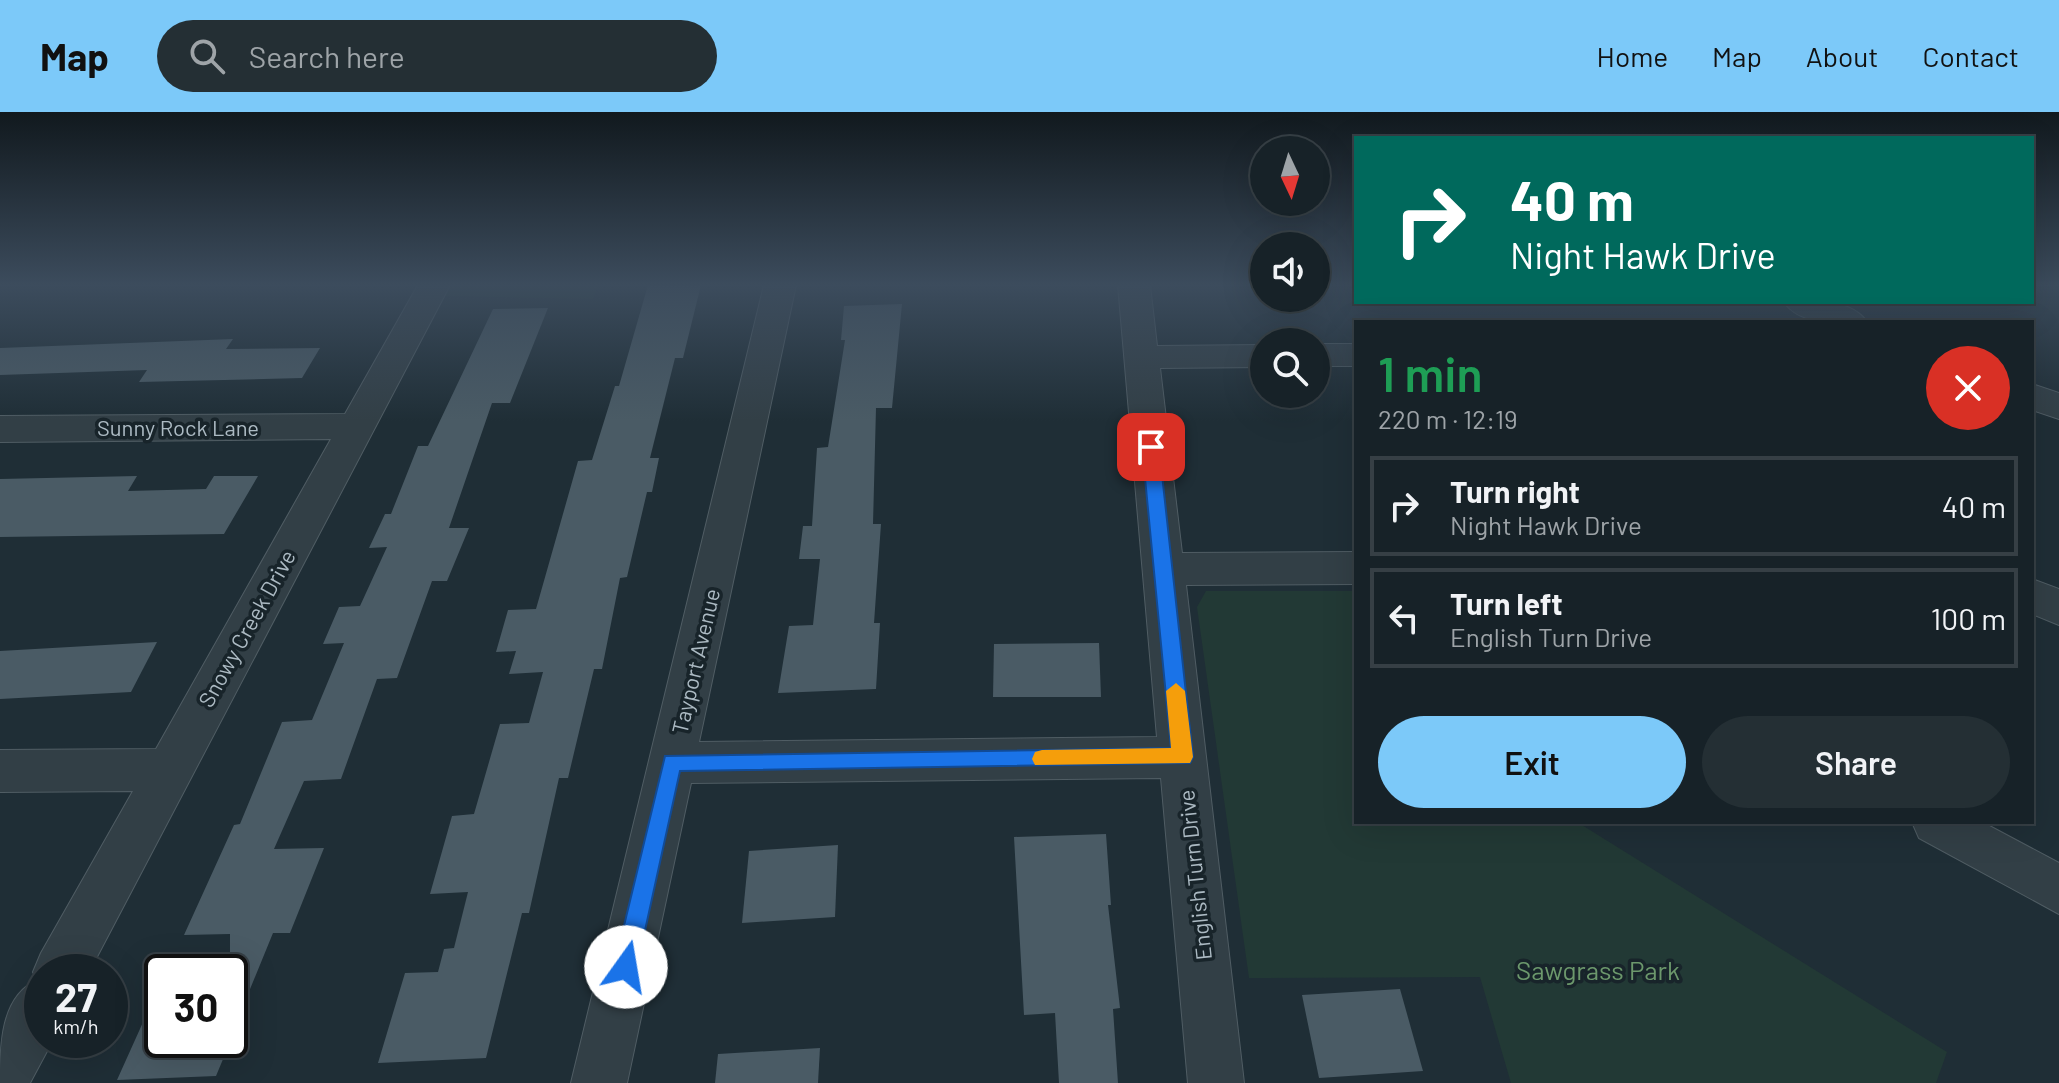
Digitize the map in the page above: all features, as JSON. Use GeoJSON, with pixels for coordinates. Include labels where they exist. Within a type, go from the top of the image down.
{"type":"FeatureCollection","features":[{"type":"Feature","properties":{"kind":"street","name":"Snowy Creek Drive"},"geometry":{"type":"LineString","coordinates":[[70,954],[409,330]]}},
{"type":"Feature","properties":{"kind":"street","name":"Tayport Avenue"},"geometry":{"type":"LineString","coordinates":[[599,1083],[770,330]]}},
{"type":"Feature","properties":{"kind":"street","name":"English Turn Drive"},"geometry":{"type":"LineString","coordinates":[[1138,330],[1216,1083]]}},
{"type":"Feature","properties":{"kind":"street"},"geometry":{"type":"LineString","coordinates":[[1330,355],[1354,355]]}},
{"type":"Feature","properties":{"kind":"street"},"geometry":{"type":"LineString","coordinates":[[1141,357],[1250,356]]}},
{"type":"Feature","properties":{"kind":"street"},"geometry":{"type":"LineString","coordinates":[[2034,397],[2059,407]]}},
{"type":"Feature","properties":{"kind":"street","name":"Sunny Rock Lane"},"geometry":{"type":"LineString","coordinates":[[0,429],[357,426]]}},
{"type":"Feature","properties":{"kind":"street"},"geometry":{"type":"LineString","coordinates":[[1164,569],[1354,568]]}},
{"type":"Feature","properties":{"kind":"street"},"geometry":{"type":"LineString","coordinates":[[2034,596],[2059,608]]}},
{"type":"Feature","properties":{"kind":"street"},"geometry":{"type":"LineString","coordinates":[[672,763],[1182,757]]}},
{"type":"Feature","properties":{"kind":"street"},"geometry":{"type":"LineString","coordinates":[[0,771],[169,770]]}},
{"type":"Feature","properties":{"kind":"street"},"geometry":{"type":"LineString","coordinates":[[1940,824],[2059,890]]}},
{"type":"Feature","properties":{"kind":"street"},"geometry":{"type":"LineString","coordinates":[[0,1083],[24,1038]]}},
{"type":"Feature","properties":{"kind":"green space","name":"Sawgrass Park"},"geometry":{"type":"Polygon","coordinates":[[[1206,591],[1354,591],[1354,824],[1580,824],[1947,1052],[1936,1083],[1511,1083],[1480,977],[1249,978],[1197,607],[1206,591]]]}},
{"type":"Feature","properties":{"kind":"building"},"geometry":{"type":"Polygon","coordinates":[[[483,330],[539,330],[510,403],[492,403],[449,528],[469,528],[447,581],[432,581],[397,678],[377,679],[341,779],[304,781],[274,849],[324,848],[290,933],[273,933],[248,994],[248,954],[230,954],[230,934],[184,935],[234,825],[240,824],[282,722],[312,720],[344,643],[323,644],[339,607],[360,606],[387,547],[369,548],[385,514],[391,514],[418,446],[428,446],[483,330]]]}},
{"type":"Feature","properties":{"kind":"building"},"geometry":{"type":"Polygon","coordinates":[[[635,330],[690,330],[683,358],[675,358],[650,458],[659,458],[652,492],[647,492],[627,577],[620,578],[602,669],[594,669],[568,778],[559,778],[529,913],[522,913],[486,1058],[378,1063],[405,973],[438,972],[444,949],[454,948],[468,892],[430,894],[452,816],[474,814],[500,724],[529,723],[543,672],[509,674],[516,651],[496,652],[508,610],[536,609],[578,461],[592,460],[615,386],[619,386],[635,330]]]}},
{"type":"Feature","properties":{"kind":"building"},"geometry":{"type":"Polygon","coordinates":[[[842,330],[899,330],[892,408],[876,408],[873,524],[881,524],[874,623],[880,623],[876,689],[778,693],[789,626],[813,625],[820,559],[799,559],[803,526],[812,526],[817,448],[828,447],[845,340],[841,340],[842,330]]]}},
{"type":"Feature","properties":{"kind":"building"},"geometry":{"type":"Polygon","coordinates":[[[233,339],[226,349],[320,348],[302,378],[139,382],[147,370],[0,375],[0,348],[233,339]]]}},
{"type":"Feature","properties":{"kind":"building"},"geometry":{"type":"Polygon","coordinates":[[[137,476],[128,491],[206,489],[214,476],[258,476],[224,534],[0,537],[0,479],[137,476]]]}},
{"type":"Feature","properties":{"kind":"building"},"geometry":{"type":"Polygon","coordinates":[[[157,642],[131,692],[0,699],[0,651],[157,642]]]}},
{"type":"Feature","properties":{"kind":"building"},"geometry":{"type":"Polygon","coordinates":[[[1099,643],[1101,697],[993,697],[994,644],[1099,643]]]}},
{"type":"Feature","properties":{"kind":"building"},"geometry":{"type":"Polygon","coordinates":[[[1106,834],[1111,905],[1108,905],[1120,1008],[1113,1009],[1118,1083],[1059,1083],[1055,1013],[1024,1015],[1014,837],[1106,834]]]}},
{"type":"Feature","properties":{"kind":"building"},"geometry":{"type":"Polygon","coordinates":[[[838,845],[835,917],[742,923],[749,851],[838,845]]]}},
{"type":"Feature","properties":{"kind":"building"},"geometry":{"type":"Polygon","coordinates":[[[1400,989],[1423,1071],[1319,1078],[1302,995],[1400,989]]]}},
{"type":"Feature","properties":{"kind":"building"},"geometry":{"type":"Polygon","coordinates":[[[144,1020],[144,1058],[224,1058],[216,1076],[117,1080],[144,1020]]]}},
{"type":"Feature","properties":{"kind":"building"},"geometry":{"type":"Polygon","coordinates":[[[820,1048],[818,1083],[715,1083],[718,1054],[820,1048]]]}},
{"type":"Feature","properties":{"kind":"slow traffic"},"geometry":{"type":"LineString","coordinates":[[1042,759],[1182,757],[1176,691]]}},
{"type":"Feature","properties":{"kind":"route"},"geometry":{"type":"LineString","coordinates":[[626,967],[672,763],[1182,757],[1151,447]]}}]}
